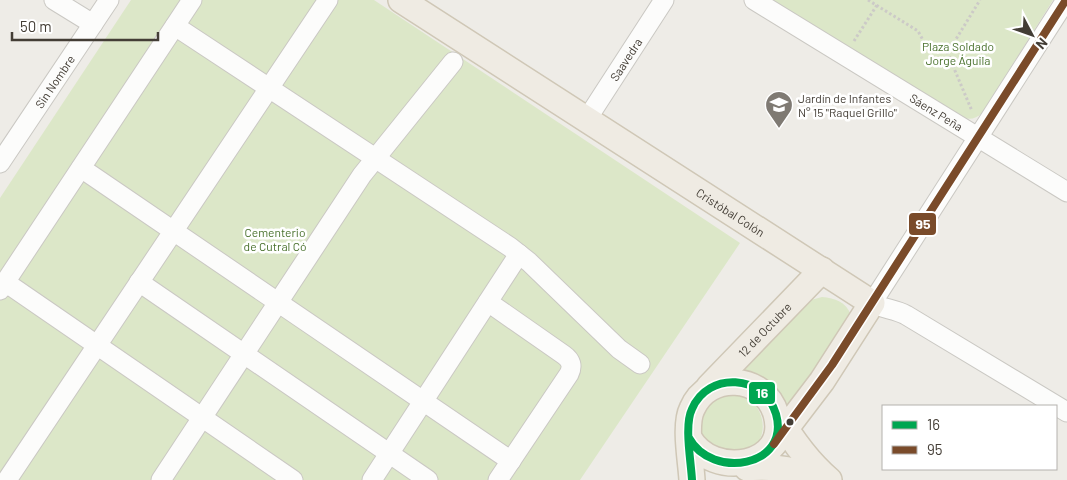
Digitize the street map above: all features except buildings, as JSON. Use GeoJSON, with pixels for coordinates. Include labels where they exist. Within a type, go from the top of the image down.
{"type":"FeatureCollection","features":[{"type":"Feature","properties":{"kind":"main road","name":"Cristóbal Colón"},"geometry":{"type":"LineString","coordinates":[[401,0],[872,303]]}},
{"type":"Feature","properties":{"kind":"main road","name":"12 de Octubre"},"geometry":{"type":"LineString","coordinates":[[692,480],[688,428],[691,410],[700,395],[822,270]]}},
{"type":"Feature","properties":{"kind":"main road"},"geometry":{"type":"LineString","coordinates":[[689,438],[698,454],[712,465],[729,470],[767,450],[822,381],[872,303]]}},
{"type":"Feature","properties":{"kind":"main road"},"geometry":{"type":"LineString","coordinates":[[707,389],[723,382],[741,382],[764,394],[767,450],[789,469],[824,480]]}},
{"type":"Feature","properties":{"kind":"main road"},"geometry":{"type":"LineString","coordinates":[[767,450],[806,457],[829,480]]}},
{"type":"Feature","properties":{"kind":"street"},"geometry":{"type":"LineString","coordinates":[[54,0],[93,24]]}},
{"type":"Feature","properties":{"kind":"street","name":"Sin Nombre"},"geometry":{"type":"LineString","coordinates":[[0,163],[109,0]]}},
{"type":"Feature","properties":{"kind":"street"},"geometry":{"type":"LineString","coordinates":[[192,0],[3,286],[97,345],[293,480]]}},
{"type":"Feature","properties":{"kind":"street"},"geometry":{"type":"LineString","coordinates":[[7,480],[328,0]]}},
{"type":"Feature","properties":{"kind":"street","name":"Saavedra"},"geometry":{"type":"LineString","coordinates":[[587,119],[664,0]]}},
{"type":"Feature","properties":{"kind":"street","name":"Sáenz Peña"},"geometry":{"type":"LineString","coordinates":[[754,0],[1067,192]]}},
{"type":"Feature","properties":{"kind":"street"},"geometry":{"type":"LineString","coordinates":[[872,303],[1066,0]]}},
{"type":"Feature","properties":{"kind":"street"},"geometry":{"type":"LineString","coordinates":[[175,26],[519,254],[619,349],[640,364]]}},
{"type":"Feature","properties":{"kind":"street"},"geometry":{"type":"LineString","coordinates":[[161,480],[362,175],[453,62]]}},
{"type":"Feature","properties":{"kind":"street"},"geometry":{"type":"LineString","coordinates":[[81,168],[511,461]]}},
{"type":"Feature","properties":{"kind":"street"},"geometry":{"type":"LineString","coordinates":[[372,480],[519,254]]}},
{"type":"Feature","properties":{"kind":"street"},"geometry":{"type":"LineString","coordinates":[[139,282],[428,480]]}},
{"type":"Feature","properties":{"kind":"street"},"geometry":{"type":"LineString","coordinates":[[488,302],[564,355],[571,364],[569,374],[498,480]]}},
{"type":"Feature","properties":{"kind":"street","name":"Cristóbal Colón"},"geometry":{"type":"LineString","coordinates":[[872,303],[906,315],[1055,405]]}},
{"type":"Feature","properties":{"kind":"path"},"geometry":{"type":"LineString","coordinates":[[868,0],[918,31],[924,42],[937,50],[953,44],[980,0]]}},
{"type":"Feature","properties":{"kind":"path"},"geometry":{"type":"LineString","coordinates":[[846,38],[853,42],[877,5]]}},
{"type":"Feature","properties":{"kind":"path"},"geometry":{"type":"LineString","coordinates":[[945,47],[973,112]]}},
{"type":"Feature","properties":{"kind":"path"},"geometry":{"type":"LineString","coordinates":[[967,112],[973,112],[978,109]]}},
{"type":"Feature","properties":{"kind":"green space","name":"Cementerio de Cutral Có"},"geometry":{"type":"Polygon","coordinates":[[[131,0],[374,0],[740,243],[580,480],[0,480],[0,198],[131,0]]]}},
{"type":"Feature","properties":{"kind":"green space","name":"Plaza Soldado Jorge Águila"},"geometry":{"type":"Polygon","coordinates":[[[771,0],[1053,0],[982,113],[969,119],[963,118],[771,0]]]}},
{"type":"Feature","properties":{"kind":"green space"},"geometry":{"type":"Polygon","coordinates":[[[822,297],[840,302],[851,315],[787,416],[775,391],[766,380],[751,372],[741,370],[802,306],[811,300],[822,297]]]}},
{"type":"Feature","properties":{"kind":"green space"},"geometry":{"type":"Polygon","coordinates":[[[731,394],[745,398],[755,405],[762,417],[763,425],[760,439],[756,445],[751,450],[733,457],[702,437],[701,429],[701,421],[706,408],[716,399],[731,394]]]}},
{"type":"Feature","properties":{"kind":"transit line","name":"95"},"geometry":{"type":"LineString","coordinates":[[774,444],[832,365],[1066,0]]}},
{"type":"Feature","properties":{"kind":"transit line","name":"16"},"geometry":{"type":"LineString","coordinates":[[689,438],[700,451],[714,459],[731,463],[747,462],[761,456],[772,446],[778,432],[776,414],[770,401],[760,391],[748,385],[736,382],[722,383],[710,388],[700,397],[692,409],[688,424],[688,433],[692,480]]}},
{"type":"Feature","properties":{"kind":"place","name":"Jardín de Infantes N° 15 \"Raquel Grillo\""},"geometry":{"type":"Point","coordinates":[779,129]}}]}
